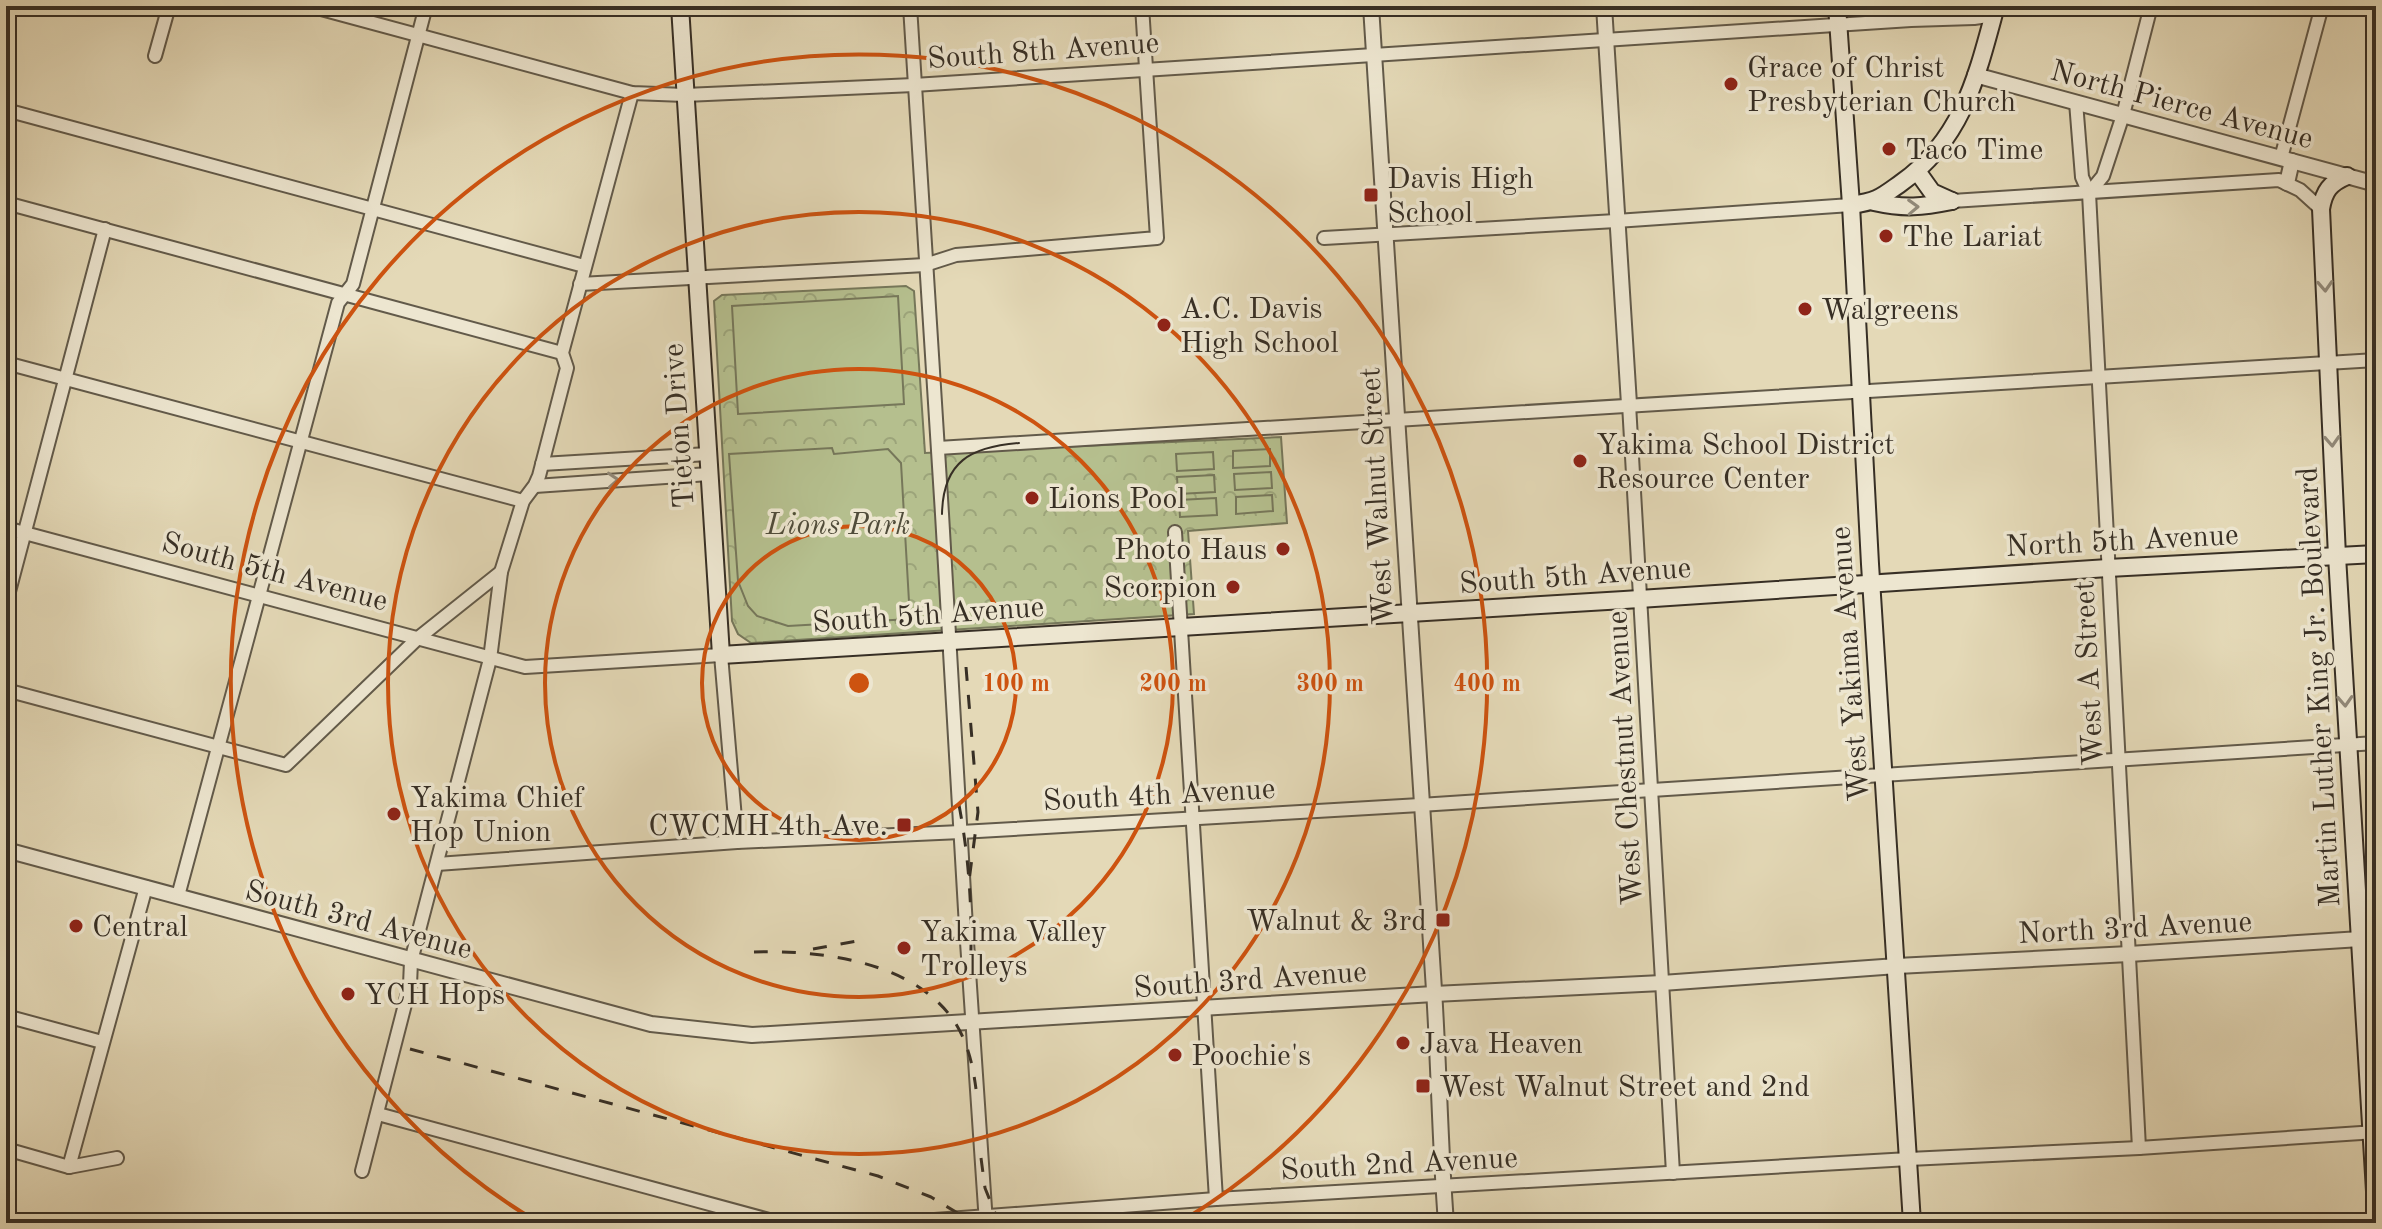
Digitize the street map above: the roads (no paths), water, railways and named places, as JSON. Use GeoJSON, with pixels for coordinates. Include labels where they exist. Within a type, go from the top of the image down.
{"type":"FeatureCollection","features":[{"type":"Feature","properties":{"kind":"main road","name":"Tieton Drive"},"geometry":{"type":"LineString","coordinates":[[680,6],[721,655]]}},
{"type":"Feature","properties":{"kind":"main road","name":"West Yakima Avenue"},"geometry":{"type":"LineString","coordinates":[[1837,6],[1912,1223]]}},
{"type":"Feature","properties":{"kind":"main road"},"geometry":{"type":"LineString","coordinates":[[1874,202],[1917,171],[1949,135],[1966,101],[1995,10]]}},
{"type":"Feature","properties":{"kind":"main road"},"geometry":{"type":"LineString","coordinates":[[1917,171],[1932,192],[1952,201]]}},
{"type":"Feature","properties":{"kind":"main road"},"geometry":{"type":"LineString","coordinates":[[2321,209],[2327,189],[2336,180],[2347,176]]}},
{"type":"Feature","properties":{"kind":"main road"},"geometry":{"type":"LineString","coordinates":[[1851,205],[1874,202],[1900,207],[1928,206],[1952,201]]}},
{"type":"Feature","properties":{"kind":"main road","name":"Martin Luther King Jr. Boulevard"},"geometry":{"type":"LineString","coordinates":[[2321,209],[2348,745],[2368,939],[2376,1208]]}},
{"type":"Feature","properties":{"kind":"main road","name":"North 5th Avenue"},"geometry":{"type":"LineString","coordinates":[[1871,584],[2376,554]]}},
{"type":"Feature","properties":{"kind":"main road","name":"South 5th Avenue"},"geometry":{"type":"LineString","coordinates":[[721,655],[1871,584]]}},
{"type":"Feature","properties":{"kind":"street"},"geometry":{"type":"LineString","coordinates":[[155,56],[169,6]]}},
{"type":"Feature","properties":{"kind":"street","name":"South 8th Avenue"},"geometry":{"type":"LineString","coordinates":[[310,6],[632,93],[685,95],[914,85],[1974,18],[1995,10]]}},
{"type":"Feature","properties":{"kind":"street"},"geometry":{"type":"LineString","coordinates":[[178,896],[338,303],[353,284],[426,6]]}},
{"type":"Feature","properties":{"kind":"street"},"geometry":{"type":"LineString","coordinates":[[910,6],[986,1220]]}},
{"type":"Feature","properties":{"kind":"street"},"geometry":{"type":"LineString","coordinates":[[580,284],[925,265],[956,255],[1157,238],[1142,6]]}},
{"type":"Feature","properties":{"kind":"street","name":"West Walnut Street"},"geometry":{"type":"LineString","coordinates":[[1371,6],[1399,419],[1446,1223]]}},
{"type":"Feature","properties":{"kind":"street","name":"West Chestnut Avenue"},"geometry":{"type":"LineString","coordinates":[[1604,6],[1673,1173]]}},
{"type":"Feature","properties":{"kind":"street"},"geometry":{"type":"LineString","coordinates":[[2089,193],[2103,176],[2123,115],[2151,6]]}},
{"type":"Feature","properties":{"kind":"street"},"geometry":{"type":"LineString","coordinates":[[2287,183],[2287,160],[2322,6]]}},
{"type":"Feature","properties":{"kind":"street","name":"North Pierce Avenue"},"geometry":{"type":"LineString","coordinates":[[1975,75],[2376,184]]}},
{"type":"Feature","properties":{"kind":"street"},"geometry":{"type":"LineString","coordinates":[[362,1171],[410,985],[411,961],[490,659],[501,572],[523,501],[535,486],[542,464],[567,368],[562,353],[632,93]]}},
{"type":"Feature","properties":{"kind":"street","name":"West A Street"},"geometry":{"type":"LineString","coordinates":[[2076,102],[2082,177],[2089,193],[2139,1148]]}},
{"type":"Feature","properties":{"kind":"street"},"geometry":{"type":"LineString","coordinates":[[6,110],[584,266]]}},
{"type":"Feature","properties":{"kind":"street"},"geometry":{"type":"LineString","coordinates":[[1952,201],[2279,180],[2307,195],[2321,209]]}},
{"type":"Feature","properties":{"kind":"street"},"geometry":{"type":"LineString","coordinates":[[6,203],[562,353]]}},
{"type":"Feature","properties":{"kind":"street"},"geometry":{"type":"LineString","coordinates":[[1324,238],[1851,205]]}},
{"type":"Feature","properties":{"kind":"street"},"geometry":{"type":"LineString","coordinates":[[6,603],[105,229]]}},
{"type":"Feature","properties":{"kind":"street"},"geometry":{"type":"LineString","coordinates":[[938,448],[2376,360]]}},
{"type":"Feature","properties":{"kind":"street"},"geometry":{"type":"LineString","coordinates":[[6,363],[523,501]]}},
{"type":"Feature","properties":{"kind":"street"},"geometry":{"type":"LineString","coordinates":[[542,464],[708,454]]}},
{"type":"Feature","properties":{"kind":"street"},"geometry":{"type":"LineString","coordinates":[[535,486],[709,474]]}},
{"type":"Feature","properties":{"kind":"street","name":"South 5th Avenue"},"geometry":{"type":"LineString","coordinates":[[6,528],[525,667],[721,655]]}},
{"type":"Feature","properties":{"kind":"street"},"geometry":{"type":"LineString","coordinates":[[1175,532],[1216,1199]]}},
{"type":"Feature","properties":{"kind":"street"},"geometry":{"type":"LineString","coordinates":[[6,690],[286,765],[417,639],[501,572]]}},
{"type":"Feature","properties":{"kind":"street","name":"Tieton Drive"},"geometry":{"type":"LineString","coordinates":[[721,655],[737,842]]}},
{"type":"Feature","properties":{"kind":"street","name":"South 4th Avenue"},"geometry":{"type":"LineString","coordinates":[[437,864],[737,842],[1420,805],[2376,743]]}},
{"type":"Feature","properties":{"kind":"street","name":"South 3rd Avenue"},"geometry":{"type":"LineString","coordinates":[[6,850],[651,1024],[752,1035],[1662,983],[1897,966]]}},
{"type":"Feature","properties":{"kind":"street"},"geometry":{"type":"LineString","coordinates":[[69,1167],[146,887]]}},
{"type":"Feature","properties":{"kind":"street","name":"North 3rd Avenue"},"geometry":{"type":"LineString","coordinates":[[1897,966],[2368,939]]}},
{"type":"Feature","properties":{"kind":"street"},"geometry":{"type":"LineString","coordinates":[[6,1016],[102,1042]]}},
{"type":"Feature","properties":{"kind":"street"},"geometry":{"type":"LineString","coordinates":[[378,1114],[780,1223]]}},
{"type":"Feature","properties":{"kind":"street","name":"South 2nd Avenue"},"geometry":{"type":"LineString","coordinates":[[894,1223],[986,1220],[1216,1199],[2139,1148],[2373,1132]]}},
{"type":"Feature","properties":{"kind":"street"},"geometry":{"type":"LineString","coordinates":[[6,1149],[69,1167],[117,1158]]}},
{"type":"Feature","properties":{"kind":"tram line"},"geometry":{"type":"LineString","coordinates":[[942,514],[948,481],[963,460],[987,448],[1019,443]]}},
{"type":"Feature","properties":{"kind":"railway"},"geometry":{"type":"LineString","coordinates":[[966,667],[978,812],[969,881]]}},
{"type":"Feature","properties":{"kind":"railway"},"geometry":{"type":"LineString","coordinates":[[959,805],[970,892],[970,979]]}},
{"type":"Feature","properties":{"kind":"railway"},"geometry":{"type":"LineString","coordinates":[[813,949],[868,939]]}},
{"type":"Feature","properties":{"kind":"railway"},"geometry":{"type":"LineString","coordinates":[[754,952],[837,957],[892,973],[917,986],[939,1003],[956,1024],[969,1055],[976,1089]]}},
{"type":"Feature","properties":{"kind":"railway"},"geometry":{"type":"LineString","coordinates":[[410,1049],[878,1176],[931,1197],[974,1223]]}},
{"type":"Feature","properties":{"kind":"railway"},"geometry":{"type":"LineString","coordinates":[[981,1158],[985,1188],[999,1223]]}},
{"type":"Feature","properties":{"kind":"place","name":"Grace of Christ Presbyterian Church"},"geometry":{"type":"Point","coordinates":[1731,84]}},
{"type":"Feature","properties":{"kind":"place","name":"Taco Time"},"geometry":{"type":"Point","coordinates":[1889,149]}},
{"type":"Feature","properties":{"kind":"place","name":"Davis High School"},"geometry":{"type":"Point","coordinates":[1371,195]}},
{"type":"Feature","properties":{"kind":"place","name":"The Lariat"},"geometry":{"type":"Point","coordinates":[1886,236]}},
{"type":"Feature","properties":{"kind":"place","name":"Walgreens"},"geometry":{"type":"Point","coordinates":[1805,309]}},
{"type":"Feature","properties":{"kind":"place","name":"A.C. Davis High School"},"geometry":{"type":"Point","coordinates":[1164,325]}},
{"type":"Feature","properties":{"kind":"place","name":"Yakima School District Resource Center"},"geometry":{"type":"Point","coordinates":[1580,461]}},
{"type":"Feature","properties":{"kind":"place","name":"Lions Pool"},"geometry":{"type":"Point","coordinates":[1032,498]}},
{"type":"Feature","properties":{"kind":"place","name":"Photo Haus"},"geometry":{"type":"Point","coordinates":[1283,549]}},
{"type":"Feature","properties":{"kind":"place","name":"Scorpion"},"geometry":{"type":"Point","coordinates":[1233,587]}},
{"type":"Feature","properties":{"kind":"place","name":"Yakima Chief Hop Union"},"geometry":{"type":"Point","coordinates":[394,814]}},
{"type":"Feature","properties":{"kind":"place","name":"CWCMH 4th Ave."},"geometry":{"type":"Point","coordinates":[904,825]}},
{"type":"Feature","properties":{"kind":"place","name":"Walnut & 3rd"},"geometry":{"type":"Point","coordinates":[1443,920]}},
{"type":"Feature","properties":{"kind":"place","name":"Central"},"geometry":{"type":"Point","coordinates":[76,926]}},
{"type":"Feature","properties":{"kind":"place","name":"Yakima Valley Trolleys"},"geometry":{"type":"Point","coordinates":[904,948]}},
{"type":"Feature","properties":{"kind":"place","name":"YCH Hops"},"geometry":{"type":"Point","coordinates":[348,994]}},
{"type":"Feature","properties":{"kind":"place","name":"Java Heaven"},"geometry":{"type":"Point","coordinates":[1403,1043]}},
{"type":"Feature","properties":{"kind":"place","name":"Poochie's"},"geometry":{"type":"Point","coordinates":[1175,1055]}},
{"type":"Feature","properties":{"kind":"place","name":"West Walnut Street and 2nd"},"geometry":{"type":"Point","coordinates":[1423,1086]}},
{"type":"Feature","properties":{"kind":"park label","name":"Lions Park"},"geometry":{"type":"Point","coordinates":[838,524]}}]}
